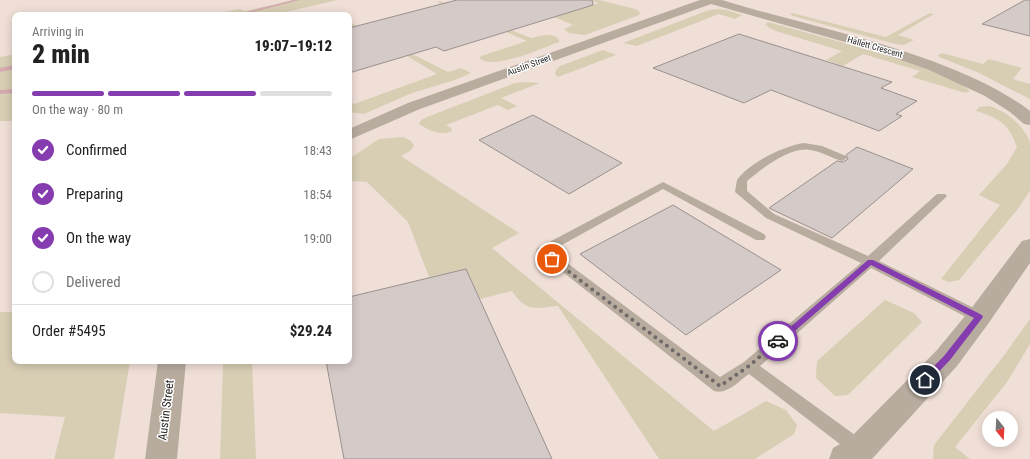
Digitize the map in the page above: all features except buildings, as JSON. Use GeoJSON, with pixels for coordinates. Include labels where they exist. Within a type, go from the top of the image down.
{"type":"FeatureCollection","features":[{"type":"Feature","properties":{"kind":"street","name":"Hallett Crescent"},"geometry":{"type":"LineString","coordinates":[[710,0],[879,48],[929,64],[979,86],[1003,100],[1030,120]]}},
{"type":"Feature","properties":{"kind":"street","name":"Austin Street"},"geometry":{"type":"LineString","coordinates":[[352,134],[414,106],[710,0]]}},
{"type":"Feature","properties":{"kind":"street"},"geometry":{"type":"LineString","coordinates":[[852,454],[947,358],[979,317],[1030,246]]}},
{"type":"Feature","properties":{"kind":"street","name":"Austin Street"},"geometry":{"type":"LineString","coordinates":[[161,459],[172,364]]}},
{"type":"Feature","properties":{"kind":"lane"},"geometry":{"type":"LineString","coordinates":[[842,158],[823,150],[803,146],[778,155],[753,170],[742,180],[741,192],[770,216],[870,262],[979,317]]}},
{"type":"Feature","properties":{"kind":"lane"},"geometry":{"type":"LineString","coordinates":[[760,236],[663,185],[542,251],[720,386],[749,366],[870,262],[941,196]]}},
{"type":"Feature","properties":{"kind":"lane"},"geometry":{"type":"LineString","coordinates":[[749,366],[852,454]]}},
{"type":"Feature","properties":{"kind":"shaded area"},"geometry":{"type":"Polygon","coordinates":[[[0,0],[293,0],[245,11],[239,9],[224,12],[12,12],[12,55],[0,57],[0,0]]]}},
{"type":"Feature","properties":{"kind":"shaded area"},"geometry":{"type":"Polygon","coordinates":[[[293,0],[338,0],[286,12],[224,12],[239,9],[245,11],[293,0]]]}},
{"type":"Feature","properties":{"kind":"shaded area"},"geometry":{"type":"Polygon","coordinates":[[[338,0],[1030,0],[1030,459],[0,459],[0,121],[12,119],[12,364],[352,364],[352,12],[286,12],[338,0]]]}},
{"type":"Feature","properties":{"kind":"shaded area"},"geometry":{"type":"Polygon","coordinates":[[[589,0],[599,0],[635,9],[640,12],[639,15],[585,35],[569,33],[564,29],[573,25],[554,17],[598,3],[589,0]]]}},
{"type":"Feature","properties":{"kind":"shaded area"},"geometry":{"type":"Polygon","coordinates":[[[440,1],[531,38],[549,35],[559,39],[559,42],[518,57],[495,62],[486,61],[479,58],[481,56],[527,41],[437,2],[440,1]]]}},
{"type":"Feature","properties":{"kind":"shaded area"},"geometry":{"type":"Polygon","coordinates":[[[709,10],[727,10],[742,15],[735,19],[719,14],[637,46],[623,43],[709,10]]]}},
{"type":"Feature","properties":{"kind":"shaded area"},"geometry":{"type":"Polygon","coordinates":[[[792,13],[886,37],[930,13],[934,14],[898,35],[914,40],[904,45],[895,44],[793,16],[790,14],[792,13]]]}},
{"type":"Feature","properties":{"kind":"shaded area"},"geometry":{"type":"Polygon","coordinates":[[[768,22],[907,62],[950,78],[970,91],[965,93],[912,77],[920,71],[863,54],[843,66],[826,60],[842,51],[776,31],[765,24],[768,22]]]}},
{"type":"Feature","properties":{"kind":"shaded area"},"geometry":{"type":"Polygon","coordinates":[[[352,24],[448,72],[461,68],[471,73],[455,80],[412,93],[364,114],[352,112],[352,103],[354,104],[437,74],[407,56],[352,28],[352,24]]]}},
{"type":"Feature","properties":{"kind":"shaded area"},"geometry":{"type":"Polygon","coordinates":[[[603,50],[616,55],[558,77],[555,74],[556,70],[560,66],[603,50]]]}},
{"type":"Feature","properties":{"kind":"shaded area"},"geometry":{"type":"Polygon","coordinates":[[[942,53],[983,64],[989,59],[1022,68],[1013,79],[1030,84],[1030,99],[977,72],[939,57],[938,55],[942,53]]]}},
{"type":"Feature","properties":{"kind":"shaded area"},"geometry":{"type":"Polygon","coordinates":[[[12,55],[12,121],[0,121],[0,57],[12,55]]]}},
{"type":"Feature","properties":{"kind":"shaded area"},"geometry":{"type":"Polygon","coordinates":[[[515,83],[540,83],[501,98],[517,106],[508,110],[498,105],[446,125],[451,128],[452,131],[443,133],[427,129],[419,124],[421,120],[427,117],[515,83]]]}},
{"type":"Feature","properties":{"kind":"shaded area"},"geometry":{"type":"Polygon","coordinates":[[[988,106],[1001,111],[1013,119],[1023,130],[1030,142],[1030,191],[1017,210],[959,280],[949,282],[941,279],[1000,205],[979,195],[1007,164],[1017,147],[1007,127],[997,119],[976,111],[979,107],[988,106]]]}},
{"type":"Feature","properties":{"kind":"shaded area"},"geometry":{"type":"Polygon","coordinates":[[[403,137],[411,141],[414,146],[410,151],[401,156],[519,233],[492,248],[714,431],[766,401],[786,410],[797,425],[794,434],[755,459],[659,459],[558,306],[532,308],[522,303],[512,291],[480,299],[466,269],[429,277],[408,222],[367,182],[352,181],[352,157],[379,139],[403,137]]]}},
{"type":"Feature","properties":{"kind":"shaded area"},"geometry":{"type":"Polygon","coordinates":[[[885,300],[914,313],[922,322],[848,395],[835,396],[816,378],[817,361],[885,300]]]}},
{"type":"Feature","properties":{"kind":"shaded area"},"geometry":{"type":"Polygon","coordinates":[[[0,312],[12,312],[12,364],[130,364],[114,459],[54,459],[65,417],[0,413],[0,312]]]}},
{"type":"Feature","properties":{"kind":"shaded area"},"geometry":{"type":"Polygon","coordinates":[[[1030,319],[1030,344],[1007,382],[984,411],[982,411],[982,413],[955,447],[970,459],[933,459],[934,445],[1005,354],[1030,319]]]}},
{"type":"Feature","properties":{"kind":"shaded area"},"geometry":{"type":"Polygon","coordinates":[[[223,364],[252,364],[256,459],[220,459],[223,364]]]}},
{"type":"Feature","properties":{"kind":"waterway"},"geometry":{"type":"LineString","coordinates":[[248,12],[298,0]]}},
{"type":"Feature","properties":{"kind":"waterway"},"geometry":{"type":"LineString","coordinates":[[0,70],[12,68]]}},
{"type":"Feature","properties":{"kind":"waterway"},"geometry":{"type":"LineString","coordinates":[[0,92],[12,91]]}},
{"type":"Feature","properties":{"kind":"way so far"},"geometry":{"type":"LineString","coordinates":[[552,259],[720,386],[749,366],[778,341]]}},
{"type":"Feature","properties":{"kind":"route"},"geometry":{"type":"LineString","coordinates":[[778,341],[870,262],[979,317],[947,358],[925,380]]}}]}
